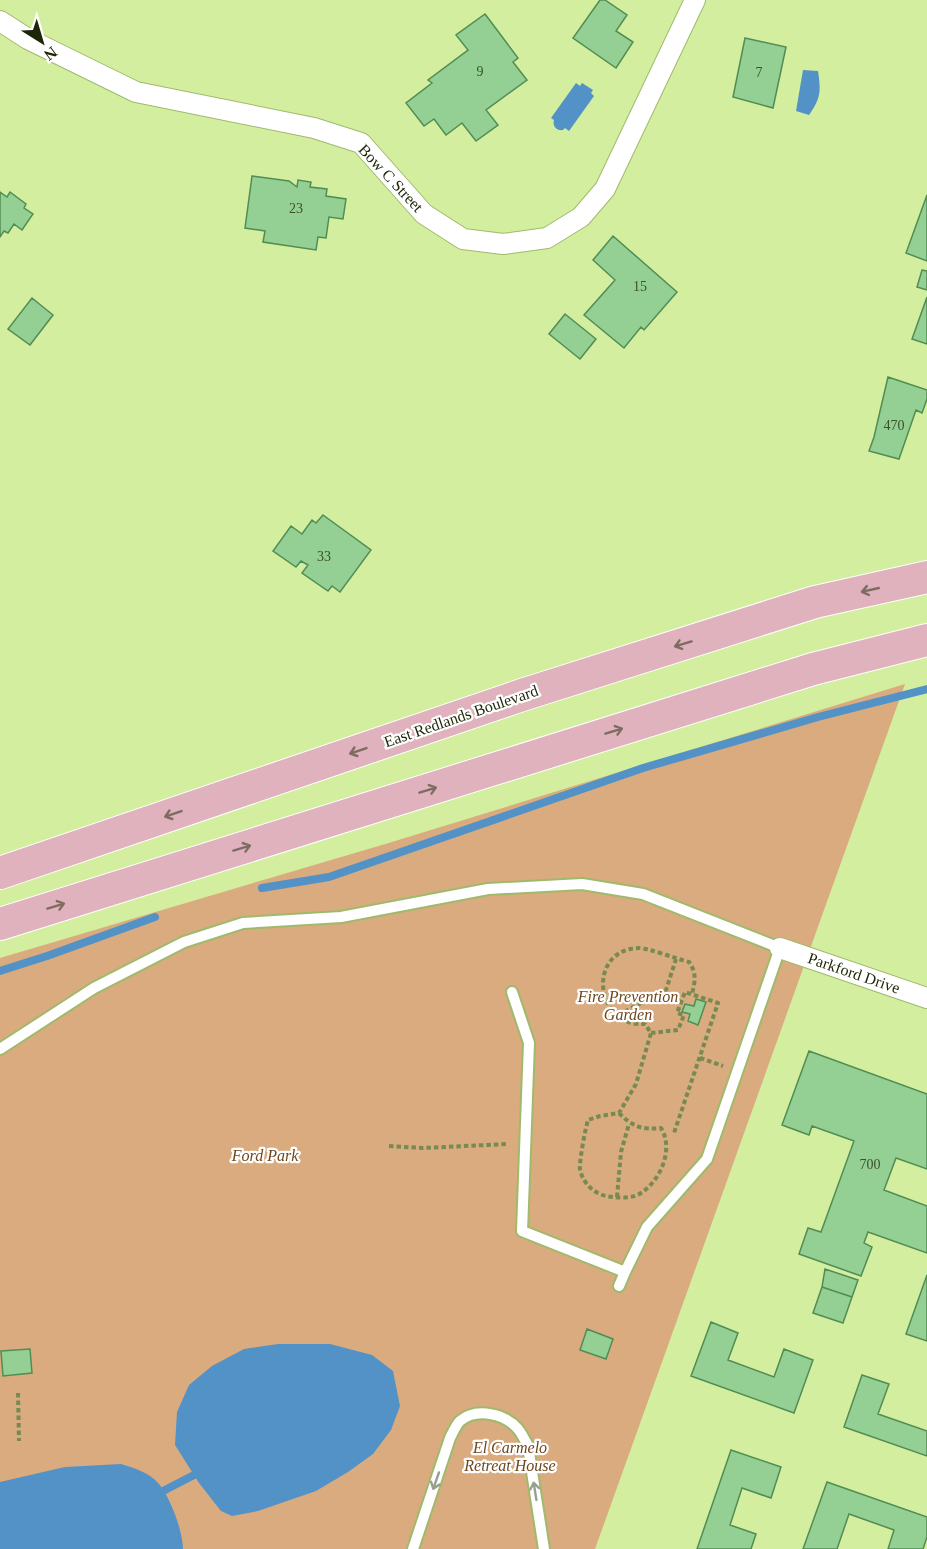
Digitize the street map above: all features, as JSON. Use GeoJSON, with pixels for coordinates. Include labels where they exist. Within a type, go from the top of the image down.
{"type":"FeatureCollection","features":[{"type":"Feature","properties":{"kind":"main road","name":"East Redlands Boulevard"},"geometry":{"type":"LineString","coordinates":[[0,873],[522,694],[815,602],[927,577]]}},
{"type":"Feature","properties":{"kind":"main road"},"geometry":{"type":"LineString","coordinates":[[0,924],[813,669],[927,640]]}},
{"type":"Feature","properties":{"kind":"street","name":"Bow C Street"},"geometry":{"type":"LineString","coordinates":[[0,21],[28,39],[136,92],[314,128],[362,143],[424,214],[463,239],[503,244],[547,238],[581,217],[605,189],[695,0]]}},
{"type":"Feature","properties":{"kind":"street","name":"Parkford Drive"},"geometry":{"type":"LineString","coordinates":[[780,948],[927,998]]}},
{"type":"Feature","properties":{"kind":"lane"},"geometry":{"type":"LineString","coordinates":[[0,1049],[94,988],[184,942],[243,923],[340,917],[488,889],[582,884],[643,894],[780,948],[707,1159],[647,1227],[620,1286]]}},
{"type":"Feature","properties":{"kind":"lane"},"geometry":{"type":"LineString","coordinates":[[512,992],[529,1043],[522,1231],[625,1272]]}},
{"type":"Feature","properties":{"kind":"lane"},"geometry":{"type":"LineString","coordinates":[[413,1549],[450,1438],[459,1422],[472,1415],[486,1413],[511,1422],[520,1431],[528,1446],[544,1549]]}},
{"type":"Feature","properties":{"kind":"path"},"geometry":{"type":"LineString","coordinates":[[651,1033],[645,1024],[632,1024],[610,1008],[602,987],[605,968],[612,958],[622,952],[640,948],[688,962],[694,969],[695,980],[692,994]]}},
{"type":"Feature","properties":{"kind":"path"},"geometry":{"type":"LineString","coordinates":[[618,1015],[666,990],[676,958]]}},
{"type":"Feature","properties":{"kind":"path"},"geometry":{"type":"LineString","coordinates":[[651,1033],[678,1030],[684,1015],[677,1013],[685,992],[718,1003],[674,1133]]}},
{"type":"Feature","properties":{"kind":"path"},"geometry":{"type":"LineString","coordinates":[[619,1113],[636,1084],[651,1033]]}},
{"type":"Feature","properties":{"kind":"path"},"geometry":{"type":"LineString","coordinates":[[619,1113],[629,1124],[649,1129],[661,1128],[667,1144],[660,1171],[650,1185],[640,1194],[626,1198],[599,1194],[585,1182],[580,1168],[588,1120],[619,1113]]}},
{"type":"Feature","properties":{"kind":"path"},"geometry":{"type":"LineString","coordinates":[[617,1197],[621,1152],[629,1124]]}},
{"type":"Feature","properties":{"kind":"path"},"geometry":{"type":"LineString","coordinates":[[389,1146],[423,1148],[525,1143]]}},
{"type":"Feature","properties":{"kind":"path"},"geometry":{"type":"LineString","coordinates":[[18,1393],[19,1441]]}},
{"type":"Feature","properties":{"kind":"green space","name":"Ford Park"},"geometry":{"type":"Polygon","coordinates":[[[905,684],[595,1549],[0,1549],[0,958],[392,842],[905,684]]]}},
{"type":"Feature","properties":{"kind":"water"},"geometry":{"type":"Polygon","coordinates":[[[803,70],[818,71],[819,78],[818,99],[809,115],[796,111],[803,70]]]}},
{"type":"Feature","properties":{"kind":"water"},"geometry":{"type":"Polygon","coordinates":[[[576,83],[580,86],[582,83],[593,90],[591,93],[594,96],[569,131],[565,128],[559,130],[554,126],[554,120],[551,118],[576,83]]]}},
{"type":"Feature","properties":{"kind":"water"},"geometry":{"type":"Polygon","coordinates":[[[278,1344],[330,1344],[372,1355],[393,1371],[400,1406],[391,1430],[373,1454],[348,1472],[316,1491],[258,1511],[232,1516],[221,1511],[199,1483],[175,1445],[177,1412],[189,1385],[212,1366],[244,1349],[278,1344]]]}},
{"type":"Feature","properties":{"kind":"water"},"geometry":{"type":"Polygon","coordinates":[[[121,1464],[150,1476],[163,1489],[175,1514],[183,1549],[0,1549],[0,1482],[65,1467],[121,1464]]]}},
{"type":"Feature","properties":{"kind":"building"},"geometry":{"type":"Polygon","coordinates":[[[600,0],[605,0],[627,15],[616,31],[633,42],[616,68],[573,38],[600,0]]]}},
{"type":"Feature","properties":{"kind":"building"},"geometry":{"type":"Polygon","coordinates":[[[485,14],[518,58],[513,62],[527,80],[486,110],[498,125],[476,141],[462,123],[446,135],[434,119],[424,126],[406,103],[432,83],[428,80],[468,50],[456,35],[485,14]]]}},
{"type":"Feature","properties":{"kind":"building"},"geometry":{"type":"Polygon","coordinates":[[[745,38],[786,47],[773,108],[733,97],[745,38]]]}},
{"type":"Feature","properties":{"kind":"building"},"geometry":{"type":"Polygon","coordinates":[[[252,176],[289,181],[297,187],[298,180],[311,182],[310,187],[327,189],[326,196],[346,199],[343,219],[329,217],[326,238],[318,237],[316,250],[263,242],[265,231],[245,228],[252,176]]]}},
{"type":"Feature","properties":{"kind":"building"},"geometry":{"type":"Polygon","coordinates":[[[0,192],[7,197],[10,192],[26,204],[24,208],[33,214],[22,230],[14,224],[8,233],[4,231],[0,237],[0,192]]]}},
{"type":"Feature","properties":{"kind":"building"},"geometry":{"type":"Polygon","coordinates":[[[927,195],[927,261],[906,253],[927,195]]]}},
{"type":"Feature","properties":{"kind":"building"},"geometry":{"type":"Polygon","coordinates":[[[613,236],[677,292],[644,330],[641,327],[624,348],[584,315],[615,280],[593,260],[613,236]]]}},
{"type":"Feature","properties":{"kind":"building"},"geometry":{"type":"Polygon","coordinates":[[[922,270],[927,271],[927,290],[917,287],[922,270]]]}},
{"type":"Feature","properties":{"kind":"building"},"geometry":{"type":"Polygon","coordinates":[[[927,297],[927,344],[912,339],[927,297]]]}},
{"type":"Feature","properties":{"kind":"building"},"geometry":{"type":"Polygon","coordinates":[[[32,298],[53,315],[30,345],[8,329],[32,298]]]}},
{"type":"Feature","properties":{"kind":"building"},"geometry":{"type":"Polygon","coordinates":[[[565,314],[596,339],[580,359],[549,334],[565,314]]]}},
{"type":"Feature","properties":{"kind":"building"},"geometry":{"type":"Polygon","coordinates":[[[888,377],[927,390],[927,399],[922,413],[916,410],[899,459],[869,451],[888,377]]]}},
{"type":"Feature","properties":{"kind":"building"},"geometry":{"type":"Polygon","coordinates":[[[323,515],[371,550],[340,592],[332,586],[328,591],[302,573],[308,565],[301,561],[296,567],[273,551],[291,526],[302,534],[312,520],[316,523],[323,515]]]}},
{"type":"Feature","properties":{"kind":"building"},"geometry":{"type":"Polygon","coordinates":[[[696,999],[706,1002],[698,1025],[688,1021],[690,1014],[682,1012],[685,1004],[694,1006],[696,999]]]}},
{"type":"Feature","properties":{"kind":"building"},"geometry":{"type":"Polygon","coordinates":[[[809,1051],[927,1094],[927,1169],[896,1158],[884,1190],[927,1206],[927,1253],[868,1232],[864,1243],[872,1247],[861,1276],[799,1254],[808,1228],[821,1232],[854,1141],[812,1126],[809,1135],[782,1125],[809,1051]]]}},
{"type":"Feature","properties":{"kind":"building"},"geometry":{"type":"Polygon","coordinates":[[[825,1269],[858,1280],[852,1297],[822,1287],[825,1269]]]}},
{"type":"Feature","properties":{"kind":"building"},"geometry":{"type":"Polygon","coordinates":[[[927,1275],[927,1341],[906,1334],[927,1275]]]}},
{"type":"Feature","properties":{"kind":"building"},"geometry":{"type":"Polygon","coordinates":[[[822,1287],[852,1297],[843,1323],[813,1313],[822,1287]]]}},
{"type":"Feature","properties":{"kind":"building"},"geometry":{"type":"Polygon","coordinates":[[[711,1322],[738,1333],[728,1360],[774,1377],[784,1349],[813,1360],[794,1413],[691,1376],[711,1322]]]}},
{"type":"Feature","properties":{"kind":"building"},"geometry":{"type":"Polygon","coordinates":[[[587,1329],[613,1339],[606,1359],[580,1350],[587,1329]]]}},
{"type":"Feature","properties":{"kind":"building"},"geometry":{"type":"Polygon","coordinates":[[[30,1349],[32,1373],[3,1376],[1,1351],[30,1349]]]}},
{"type":"Feature","properties":{"kind":"building"},"geometry":{"type":"Polygon","coordinates":[[[862,1375],[889,1384],[878,1414],[927,1431],[927,1456],[844,1427],[862,1375]]]}},
{"type":"Feature","properties":{"kind":"building"},"geometry":{"type":"Polygon","coordinates":[[[731,1450],[781,1467],[771,1498],[742,1488],[730,1525],[756,1534],[751,1549],[697,1549],[731,1450]]]}},
{"type":"Feature","properties":{"kind":"building"},"geometry":{"type":"Polygon","coordinates":[[[827,1482],[927,1517],[927,1537],[923,1549],[888,1549],[894,1530],[849,1514],[837,1549],[803,1549],[827,1482]]]}},
{"type":"Feature","properties":{"kind":"waterway"},"geometry":{"type":"LineString","coordinates":[[262,888],[329,877],[643,768],[818,717],[927,689]]}},
{"type":"Feature","properties":{"kind":"waterway"},"geometry":{"type":"LineString","coordinates":[[0,971],[155,917]]}},
{"type":"Feature","properties":{"kind":"waterway"},"geometry":{"type":"LineString","coordinates":[[163,1491],[194,1475]]}},
{"type":"Feature","properties":{"kind":"park label","name":"Fire Prevention Garden"},"geometry":{"type":"Point","coordinates":[628,1005]}},
{"type":"Feature","properties":{"kind":"park label","name":"El Carmelo Retreat House"},"geometry":{"type":"Point","coordinates":[510,1456]}}]}
